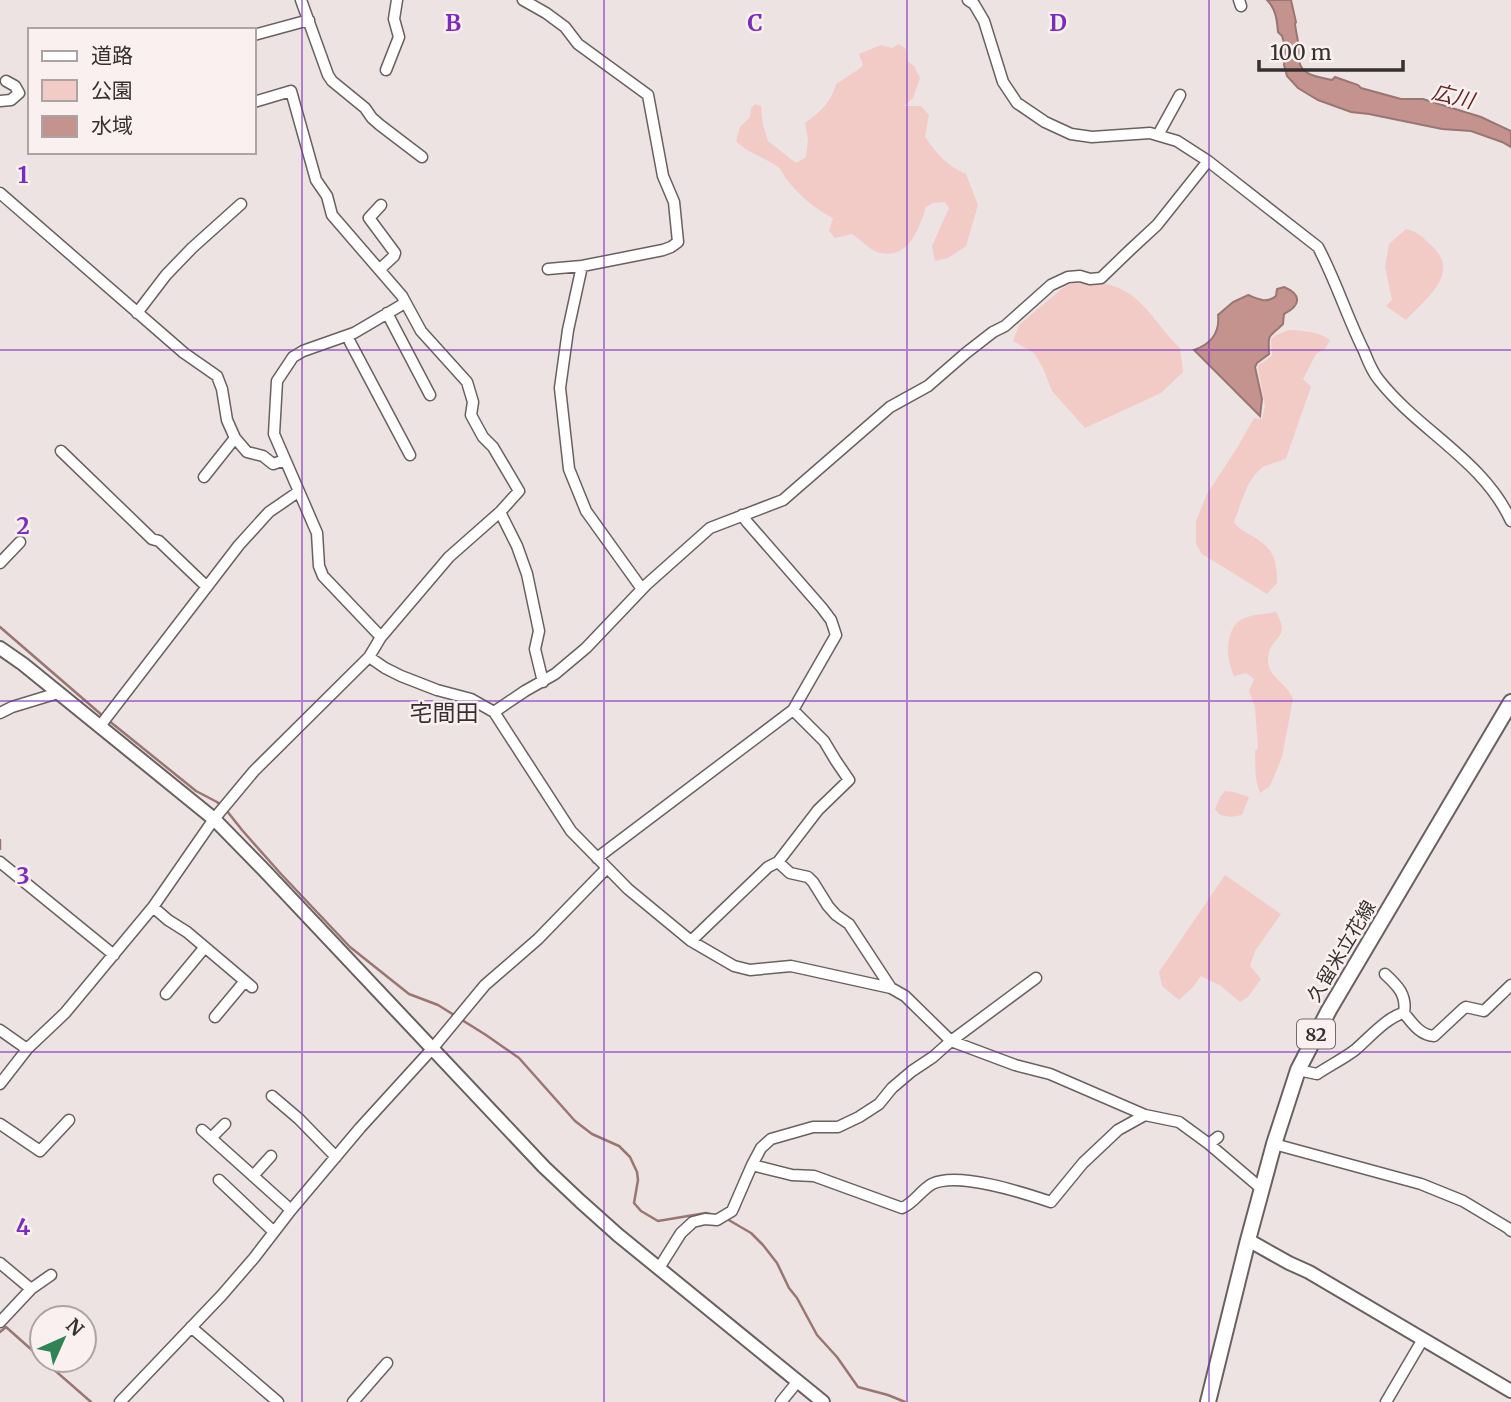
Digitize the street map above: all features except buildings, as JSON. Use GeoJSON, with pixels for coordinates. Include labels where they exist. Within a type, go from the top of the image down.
{"type":"FeatureCollection","features":[{"type":"Feature","properties":{"kind":"main road","name":"久留米立花線"},"geometry":{"type":"LineString","coordinates":[[1208,1402],[1274,1144],[1298,1070],[1329,1010],[1511,702]]}},
{"type":"Feature","properties":{"kind":"street"},"geometry":{"type":"LineString","coordinates":[[301,0],[332,81],[365,107],[380,125],[422,157]]}},
{"type":"Feature","properties":{"kind":"street"},"geometry":{"type":"LineString","coordinates":[[386,70],[398,37],[394,19],[397,0]]}},
{"type":"Feature","properties":{"kind":"street"},"geometry":{"type":"LineString","coordinates":[[968,0],[974,4],[984,20],[1003,82],[1017,103],[1045,122],[1071,134],[1092,137],[1150,133],[1177,141],[1208,161],[1318,247],[1376,376],[1391,396],[1459,454],[1490,485],[1511,521]]}},
{"type":"Feature","properties":{"kind":"street"},"geometry":{"type":"LineString","coordinates":[[530,1],[565,27],[578,44],[648,95],[663,176],[674,202],[678,242],[663,250],[582,266],[548,269]]}},
{"type":"Feature","properties":{"kind":"street"},"geometry":{"type":"LineString","coordinates":[[256,35],[309,20]]}},
{"type":"Feature","properties":{"kind":"street"},"geometry":{"type":"LineString","coordinates":[[632,82],[641,72]]}},
{"type":"Feature","properties":{"kind":"street"},"geometry":{"type":"LineString","coordinates":[[0,101],[11,100],[19,93],[15,86],[6,81]]}},
{"type":"Feature","properties":{"kind":"street"},"geometry":{"type":"LineString","coordinates":[[0,1084],[27,1049],[65,1013],[153,907],[217,816],[254,771],[369,657],[381,637],[449,556],[500,512],[519,491],[471,415],[473,402],[467,382],[421,331],[402,296],[332,215],[327,196],[316,180],[291,91],[256,101]]}},
{"type":"Feature","properties":{"kind":"street"},"geometry":{"type":"LineString","coordinates":[[1158,135],[1180,95]]}},
{"type":"Feature","properties":{"kind":"street"},"geometry":{"type":"LineString","coordinates":[[494,712],[555,674],[586,648],[642,589],[710,528],[783,500],[890,407],[928,386],[966,353],[1005,326],[1051,285],[1068,277],[1101,278],[1157,225],[1208,161]]}},
{"type":"Feature","properties":{"kind":"street"},"geometry":{"type":"LineString","coordinates":[[0,193],[184,353],[217,376],[227,420],[235,438],[247,452],[263,456],[273,464],[285,460]]}},
{"type":"Feature","properties":{"kind":"street"},"geometry":{"type":"LineString","coordinates":[[137,313],[175,266],[241,204]]}},
{"type":"Feature","properties":{"kind":"street"},"geometry":{"type":"LineString","coordinates":[[380,269],[395,253],[369,218],[381,205]]}},
{"type":"Feature","properties":{"kind":"street"},"geometry":{"type":"LineString","coordinates":[[582,266],[568,330],[561,388],[569,469],[586,511],[642,589]]}},
{"type":"Feature","properties":{"kind":"street"},"geometry":{"type":"LineString","coordinates":[[381,637],[323,576],[319,566],[317,533],[274,434],[277,381],[293,357],[354,333],[405,303]]}},
{"type":"Feature","properties":{"kind":"street"},"geometry":{"type":"LineString","coordinates":[[387,313],[430,396]]}},
{"type":"Feature","properties":{"kind":"street"},"geometry":{"type":"LineString","coordinates":[[350,342],[410,455]]}},
{"type":"Feature","properties":{"kind":"street"},"geometry":{"type":"LineString","coordinates":[[204,477],[235,438]]}},
{"type":"Feature","properties":{"kind":"street"},"geometry":{"type":"LineString","coordinates":[[61,451],[152,539],[159,541],[207,587]]}},
{"type":"Feature","properties":{"kind":"street"},"geometry":{"type":"LineString","coordinates":[[100,726],[239,545],[270,512],[298,492]]}},
{"type":"Feature","properties":{"kind":"street"},"geometry":{"type":"LineString","coordinates":[[500,512],[527,574],[539,631],[535,649],[543,682]]}},
{"type":"Feature","properties":{"kind":"street"},"geometry":{"type":"LineString","coordinates":[[597,858],[793,710],[836,635],[831,620],[822,608],[742,515]]}},
{"type":"Feature","properties":{"kind":"street"},"geometry":{"type":"LineString","coordinates":[[0,564],[20,542]]}},
{"type":"Feature","properties":{"kind":"street"},"geometry":{"type":"LineString","coordinates":[[0,648],[217,816],[263,869],[544,1167],[590,1210],[823,1402]]}},
{"type":"Feature","properties":{"kind":"street"},"geometry":{"type":"LineString","coordinates":[[369,657],[401,676],[471,699],[494,712],[571,831],[628,889],[691,942],[734,966],[750,970],[791,966],[891,988],[905,996],[966,1052],[1050,1074],[1144,1115],[1179,1122],[1214,1140],[1263,1190]]}},
{"type":"Feature","properties":{"kind":"street"},"geometry":{"type":"LineString","coordinates":[[0,713],[58,693]]}},
{"type":"Feature","properties":{"kind":"street"},"geometry":{"type":"LineString","coordinates":[[691,942],[768,867],[778,862],[818,810],[849,780],[824,741],[793,710]]}},
{"type":"Feature","properties":{"kind":"street"},"geometry":{"type":"LineString","coordinates":[[0,862],[114,955]]}},
{"type":"Feature","properties":{"kind":"street"},"geometry":{"type":"LineString","coordinates":[[778,862],[790,873],[808,877],[813,882],[836,915],[849,924],[891,988]]}},
{"type":"Feature","properties":{"kind":"street"},"geometry":{"type":"LineString","coordinates":[[120,1402],[246,1267],[291,1210],[485,985],[538,939],[607,868]]}},
{"type":"Feature","properties":{"kind":"street"},"geometry":{"type":"LineString","coordinates":[[153,907],[248,984],[222,1013]]}},
{"type":"Feature","properties":{"kind":"street"},"geometry":{"type":"LineString","coordinates":[[166,994],[205,947]]}},
{"type":"Feature","properties":{"kind":"street"},"geometry":{"type":"LineString","coordinates":[[1385,974],[1401,991],[1406,1002],[1404,1013]]}},
{"type":"Feature","properties":{"kind":"street"},"geometry":{"type":"LineString","coordinates":[[659,1268],[681,1233],[693,1222],[716,1220],[732,1210],[761,1148],[771,1139],[813,1127],[838,1127],[859,1117],[880,1104],[892,1088],[951,1041],[1036,978]]}},
{"type":"Feature","properties":{"kind":"street"},"geometry":{"type":"LineString","coordinates":[[1404,1013],[1419,1031],[1427,1036],[1434,1036],[1466,1007],[1484,1011],[1511,985]]}},
{"type":"Feature","properties":{"kind":"street"},"geometry":{"type":"LineString","coordinates":[[1298,1070],[1317,1074],[1353,1052],[1383,1025],[1404,1013]]}},
{"type":"Feature","properties":{"kind":"street"},"geometry":{"type":"LineString","coordinates":[[0,1030],[27,1049]]}},
{"type":"Feature","properties":{"kind":"street"},"geometry":{"type":"LineString","coordinates":[[272,1096],[336,1157]]}},
{"type":"Feature","properties":{"kind":"street"},"geometry":{"type":"LineString","coordinates":[[752,1165],[792,1175],[814,1176],[902,1208],[931,1185],[949,1180],[995,1185],[1051,1202],[1083,1163],[1109,1138],[1144,1115]]}},
{"type":"Feature","properties":{"kind":"street"},"geometry":{"type":"LineString","coordinates":[[0,1124],[40,1151],[69,1120]]}},
{"type":"Feature","properties":{"kind":"street"},"geometry":{"type":"LineString","coordinates":[[211,1138],[225,1124]]}},
{"type":"Feature","properties":{"kind":"street"},"geometry":{"type":"LineString","coordinates":[[202,1130],[291,1210]]}},
{"type":"Feature","properties":{"kind":"street"},"geometry":{"type":"LineString","coordinates":[[1274,1144],[1421,1184],[1463,1201],[1510,1228]]}},
{"type":"Feature","properties":{"kind":"street"},"geometry":{"type":"LineString","coordinates":[[253,1176],[271,1156]]}},
{"type":"Feature","properties":{"kind":"street"},"geometry":{"type":"LineString","coordinates":[[219,1180],[274,1232]]}},
{"type":"Feature","properties":{"kind":"street"},"geometry":{"type":"LineString","coordinates":[[1248,1240],[1309,1272],[1511,1391]]}},
{"type":"Feature","properties":{"kind":"street"},"geometry":{"type":"LineString","coordinates":[[0,1263],[31,1289]]}},
{"type":"Feature","properties":{"kind":"street"},"geometry":{"type":"LineString","coordinates":[[0,1322],[31,1289],[51,1275]]}},
{"type":"Feature","properties":{"kind":"street"},"geometry":{"type":"LineString","coordinates":[[191,1327],[278,1402]]}},
{"type":"Feature","properties":{"kind":"street"},"geometry":{"type":"LineString","coordinates":[[1386,1402],[1423,1339]]}},
{"type":"Feature","properties":{"kind":"street"},"geometry":{"type":"LineString","coordinates":[[353,1402],[387,1363]]}},
{"type":"Feature","properties":{"kind":"street"},"geometry":{"type":"LineString","coordinates":[[781,1402],[798,1381]]}},
{"type":"Feature","properties":{"kind":"green space"},"geometry":{"type":"Polygon","coordinates":[[[899,44],[906,49],[907,61],[914,66],[920,78],[913,98],[904,106],[921,106],[929,115],[925,137],[943,159],[966,174],[978,205],[966,246],[948,258],[935,261],[932,246],[949,208],[945,202],[926,207],[916,233],[905,247],[890,254],[880,253],[852,234],[835,238],[829,231],[833,218],[803,197],[778,167],[736,141],[740,127],[750,117],[751,108],[755,104],[761,106],[768,141],[796,163],[806,157],[808,140],[805,123],[824,106],[836,84],[863,65],[859,54],[881,45],[892,48],[899,44]]]}},
{"type":"Feature","properties":{"kind":"green space"},"geometry":{"type":"Polygon","coordinates":[[[1406,229],[1418,234],[1433,247],[1441,257],[1443,267],[1437,286],[1406,320],[1386,306],[1392,300],[1385,267],[1389,244],[1406,229]]]}},
{"type":"Feature","properties":{"kind":"green space"},"geometry":{"type":"Polygon","coordinates":[[[1076,281],[1102,283],[1122,289],[1141,303],[1180,348],[1183,372],[1161,393],[1085,428],[1052,391],[1034,353],[1013,341],[1019,325],[1064,287],[1076,281]]]}},
{"type":"Feature","properties":{"kind":"green space"},"geometry":{"type":"Polygon","coordinates":[[[1289,330],[1316,333],[1330,340],[1325,349],[1316,354],[1303,379],[1311,387],[1286,458],[1265,466],[1254,477],[1245,491],[1234,522],[1262,543],[1274,559],[1277,583],[1267,594],[1202,554],[1196,544],[1196,521],[1207,494],[1254,418],[1262,419],[1265,406],[1259,365],[1272,356],[1271,339],[1289,330]]]}},
{"type":"Feature","properties":{"kind":"green space"},"geometry":{"type":"Polygon","coordinates":[[[1276,612],[1282,628],[1272,645],[1269,665],[1293,699],[1282,757],[1270,786],[1260,793],[1256,772],[1255,751],[1258,748],[1255,707],[1249,691],[1254,679],[1246,673],[1234,676],[1228,645],[1232,630],[1242,619],[1276,612]]]}},
{"type":"Feature","properties":{"kind":"green space"},"geometry":{"type":"Polygon","coordinates":[[[1225,791],[1249,797],[1242,815],[1220,815],[1215,809],[1225,791]]]}},
{"type":"Feature","properties":{"kind":"green space"},"geometry":{"type":"Polygon","coordinates":[[[1225,875],[1281,914],[1255,951],[1250,966],[1261,979],[1248,997],[1240,1002],[1221,986],[1201,976],[1179,1000],[1162,986],[1159,972],[1225,875]]]}},
{"type":"Feature","properties":{"kind":"water"},"geometry":{"type":"Polygon","coordinates":[[[1267,0],[1291,0],[1300,65],[1307,73],[1332,80],[1335,77],[1361,88],[1401,99],[1423,99],[1481,117],[1511,131],[1511,147],[1471,131],[1442,129],[1351,112],[1318,100],[1298,88],[1287,76],[1284,65],[1285,46],[1278,32],[1274,11],[1267,0]]]}},
{"type":"Feature","properties":{"kind":"water"},"geometry":{"type":"Polygon","coordinates":[[[1284,287],[1294,293],[1297,300],[1293,308],[1284,314],[1283,324],[1270,336],[1269,354],[1255,367],[1262,399],[1260,416],[1194,350],[1213,337],[1218,315],[1233,302],[1248,295],[1269,300],[1276,296],[1277,289],[1284,287]]]}},
{"type":"Feature","properties":{"kind":"waterway"},"geometry":{"type":"LineString","coordinates":[[0,627],[103,716]]}},
{"type":"Feature","properties":{"kind":"waterway"},"geometry":{"type":"LineString","coordinates":[[108,720],[196,791],[217,802],[227,811],[281,874],[350,947],[409,994],[438,1005],[519,1058],[575,1121],[592,1134],[619,1146],[630,1157],[637,1172],[634,1203],[641,1211],[658,1221],[706,1213],[714,1215]]}},
{"type":"Feature","properties":{"kind":"waterway"},"geometry":{"type":"LineString","coordinates":[[0,840],[0,849]]}},
{"type":"Feature","properties":{"kind":"waterway"},"geometry":{"type":"LineString","coordinates":[[727,1219],[751,1233],[763,1245],[777,1263],[817,1335],[858,1387],[905,1402]]}},
{"type":"Feature","properties":{"kind":"waterway"},"geometry":{"type":"LineString","coordinates":[[0,1332],[6,1327],[28,1347]]}},
{"type":"Feature","properties":{"kind":"waterway"},"geometry":{"type":"LineString","coordinates":[[59,1374],[91,1402]]}},
{"type":"Feature","properties":{"kind":"district","name":"宅間田"},"geometry":{"type":"Point","coordinates":[444,712]}},
{"type":"Feature","properties":{"kind":"water label","name":"広川"},"geometry":{"type":"Point","coordinates":[1453,96]}}]}
